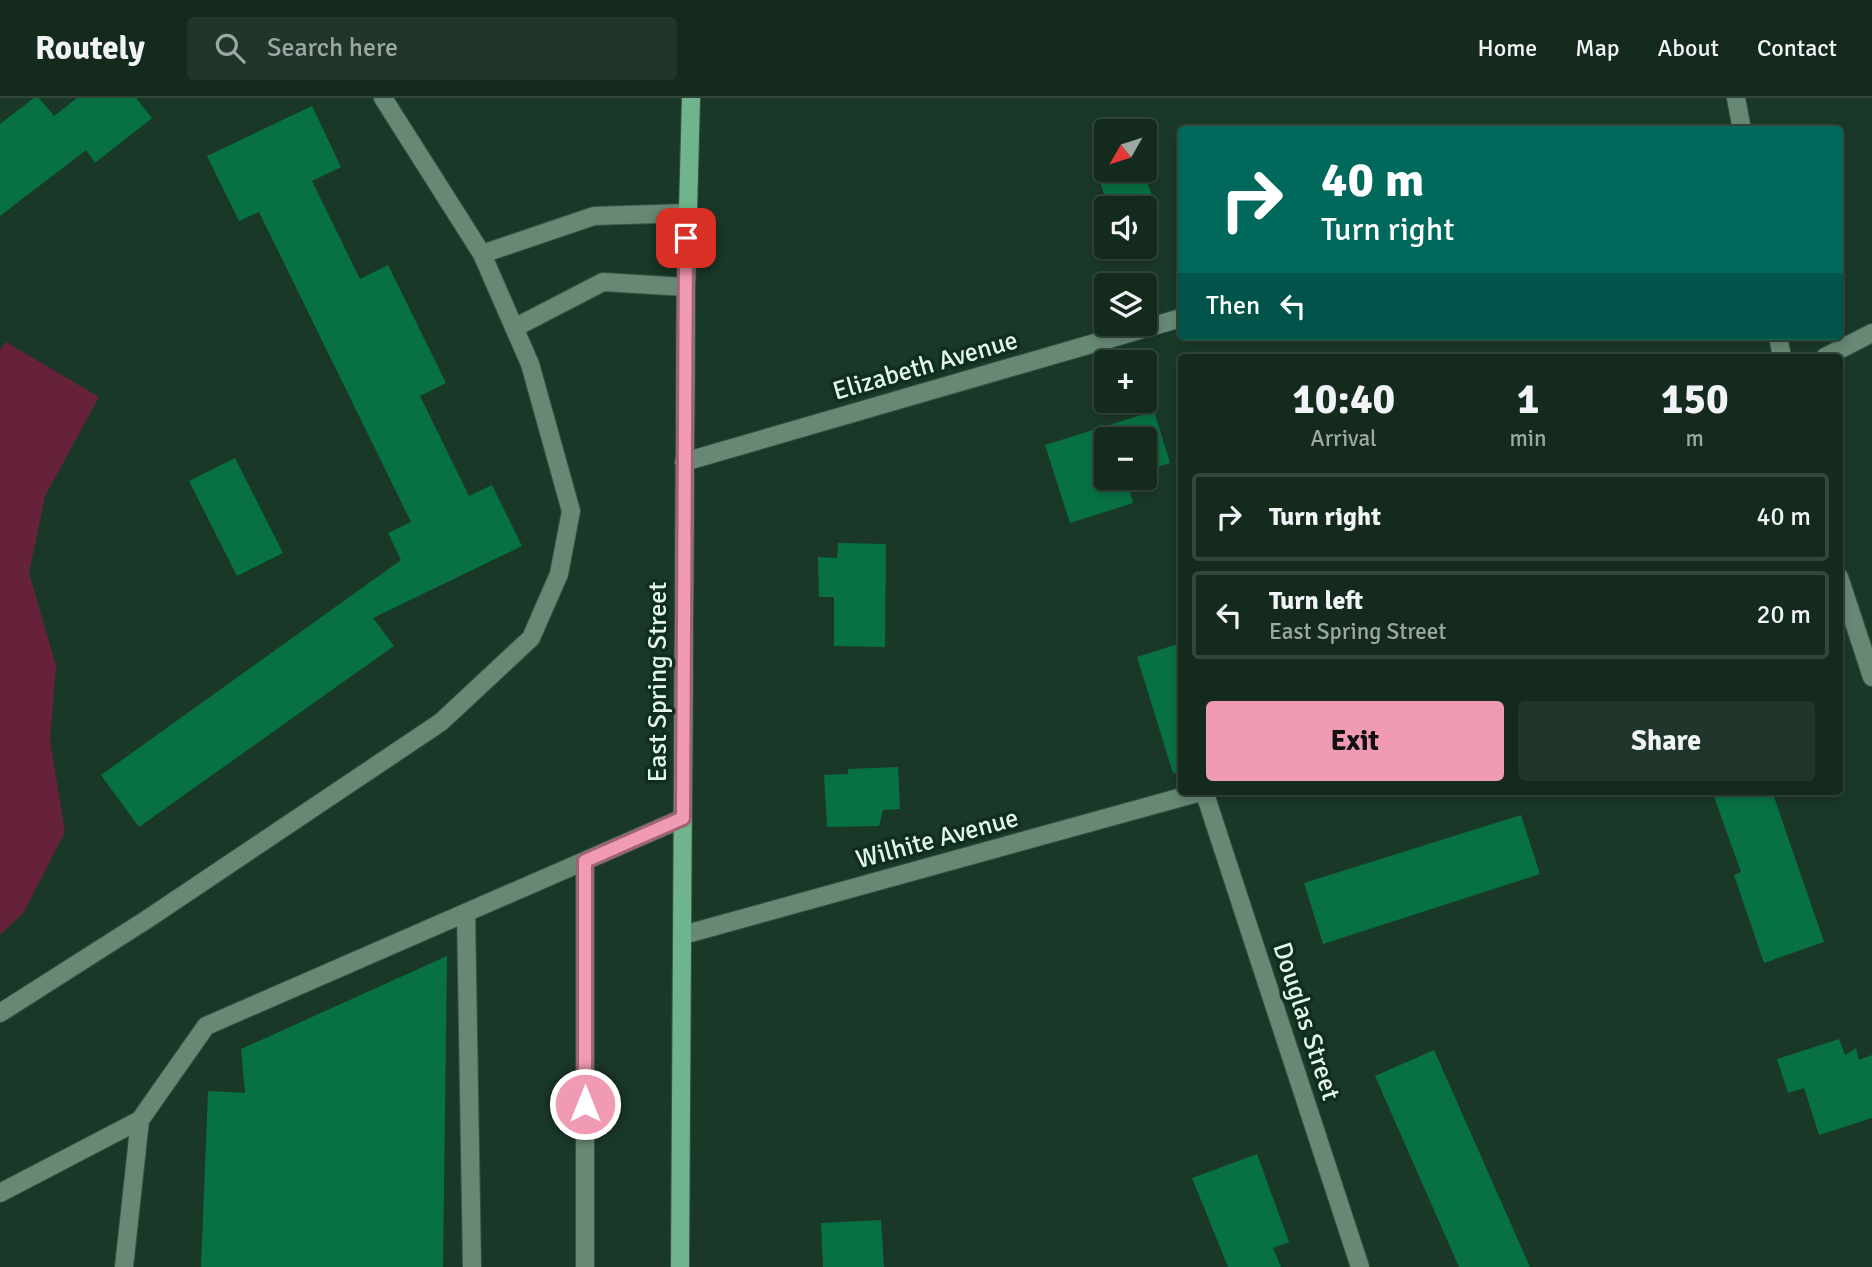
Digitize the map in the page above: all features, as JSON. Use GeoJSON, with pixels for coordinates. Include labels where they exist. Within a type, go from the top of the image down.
{"type":"FeatureCollection","features":[{"type":"Feature","properties":{"kind":"main road","name":"East Spring Street"},"geometry":{"type":"LineString","coordinates":[[680,1267],[684,462],[691,98]]}},
{"type":"Feature","properties":{"kind":"street"},"geometry":{"type":"LineString","coordinates":[[0,1013],[146,920],[441,722],[531,638],[559,574],[571,510],[530,364],[482,254],[383,98]]}},
{"type":"Feature","properties":{"kind":"street"},"geometry":{"type":"LineString","coordinates":[[1736,98],[1741,126]]}},
{"type":"Feature","properties":{"kind":"street"},"geometry":{"type":"LineString","coordinates":[[482,254],[594,216],[687,213]]}},
{"type":"Feature","properties":{"kind":"street"},"geometry":{"type":"LineString","coordinates":[[514,328],[603,282],[686,287]]}},
{"type":"Feature","properties":{"kind":"street","name":"Elizabeth Avenue"},"geometry":{"type":"LineString","coordinates":[[684,462],[1178,319]]}},
{"type":"Feature","properties":{"kind":"street"},"geometry":{"type":"LineString","coordinates":[[1831,354],[1872,333]]}},
{"type":"Feature","properties":{"kind":"street"},"geometry":{"type":"LineString","coordinates":[[1843,604],[1872,677]]}},
{"type":"Feature","properties":{"kind":"street","name":"Wilhite Avenue"},"geometry":{"type":"LineString","coordinates":[[683,935],[1190,795]]}},
{"type":"Feature","properties":{"kind":"street","name":"Douglas Street"},"geometry":{"type":"LineString","coordinates":[[1205,795],[1360,1267]]}},
{"type":"Feature","properties":{"kind":"street"},"geometry":{"type":"LineString","coordinates":[[0,1194],[140,1120],[206,1026],[683,818]]}},
{"type":"Feature","properties":{"kind":"street"},"geometry":{"type":"LineString","coordinates":[[585,861],[585,1267]]}},
{"type":"Feature","properties":{"kind":"street"},"geometry":{"type":"LineString","coordinates":[[466,913],[472,1267]]}},
{"type":"Feature","properties":{"kind":"street"},"geometry":{"type":"LineString","coordinates":[[124,1267],[140,1120]]}},
{"type":"Feature","properties":{"kind":"shaded area"},"geometry":{"type":"Polygon","coordinates":[[[6,342],[99,397],[45,496],[29,573],[56,666],[50,740],[65,832],[24,912],[0,935],[0,350],[6,342]]]}},
{"type":"Feature","properties":{"kind":"building"},"geometry":{"type":"Polygon","coordinates":[[[34,98],[39,98],[54,116],[77,98],[136,98],[152,118],[95,163],[86,150],[0,216],[0,124],[34,98]]]}},
{"type":"Feature","properties":{"kind":"building"},"geometry":{"type":"Polygon","coordinates":[[[312,106],[341,167],[312,181],[360,279],[388,265],[446,383],[420,396],[469,496],[492,485],[522,546],[373,618],[394,646],[139,827],[101,775],[401,560],[388,533],[411,522],[259,212],[239,221],[207,156],[312,106]]]}},
{"type":"Feature","properties":{"kind":"building"},"geometry":{"type":"Polygon","coordinates":[[[1100,182],[1147,182],[1152,196],[1105,196],[1100,182]]]}},
{"type":"Feature","properties":{"kind":"building"},"geometry":{"type":"Polygon","coordinates":[[[1155,413],[1170,463],[1157,467],[1157,427],[1103,427],[1155,413]]]}},
{"type":"Feature","properties":{"kind":"building"},"geometry":{"type":"Polygon","coordinates":[[[1094,430],[1094,490],[1129,490],[1133,503],[1070,523],[1045,445],[1094,430]]]}},
{"type":"Feature","properties":{"kind":"building"},"geometry":{"type":"Polygon","coordinates":[[[235,458],[283,553],[237,576],[189,481],[235,458]]]}},
{"type":"Feature","properties":{"kind":"building"},"geometry":{"type":"Polygon","coordinates":[[[838,543],[886,544],[885,647],[834,646],[834,597],[819,597],[818,557],[837,558],[838,543]]]}},
{"type":"Feature","properties":{"kind":"building"},"geometry":{"type":"Polygon","coordinates":[[[1178,644],[1178,772],[1173,773],[1137,657],[1178,644]]]}},
{"type":"Feature","properties":{"kind":"building"},"geometry":{"type":"Polygon","coordinates":[[[898,767],[900,809],[883,810],[879,826],[827,827],[824,775],[848,774],[848,769],[898,767]]]}},
{"type":"Feature","properties":{"kind":"building"},"geometry":{"type":"Polygon","coordinates":[[[1713,795],[1773,795],[1824,942],[1764,963],[1734,875],[1741,872],[1713,795]]]}},
{"type":"Feature","properties":{"kind":"building"},"geometry":{"type":"Polygon","coordinates":[[[1521,815],[1540,874],[1323,944],[1304,883],[1521,815]]]}},
{"type":"Feature","properties":{"kind":"building"},"geometry":{"type":"Polygon","coordinates":[[[447,956],[443,1267],[201,1267],[208,1091],[245,1093],[241,1049],[447,956]]]}},
{"type":"Feature","properties":{"kind":"building"},"geometry":{"type":"Polygon","coordinates":[[[1839,1039],[1845,1055],[1856,1048],[1859,1060],[1872,1055],[1872,1118],[1819,1135],[1804,1088],[1788,1093],[1777,1059],[1839,1039]]]}},
{"type":"Feature","properties":{"kind":"building"},"geometry":{"type":"Polygon","coordinates":[[[1434,1050],[1530,1267],[1459,1267],[1375,1076],[1434,1050]]]}},
{"type":"Feature","properties":{"kind":"building"},"geometry":{"type":"Polygon","coordinates":[[[1257,1154],[1289,1242],[1273,1248],[1281,1267],[1228,1267],[1192,1178],[1257,1154]]]}},
{"type":"Feature","properties":{"kind":"building"},"geometry":{"type":"Polygon","coordinates":[[[881,1220],[884,1267],[823,1267],[821,1223],[881,1220]]]}},
{"type":"Feature","properties":{"kind":"route"},"geometry":{"type":"LineString","coordinates":[[585,1104],[585,861],[683,818],[686,238]]}}]}
